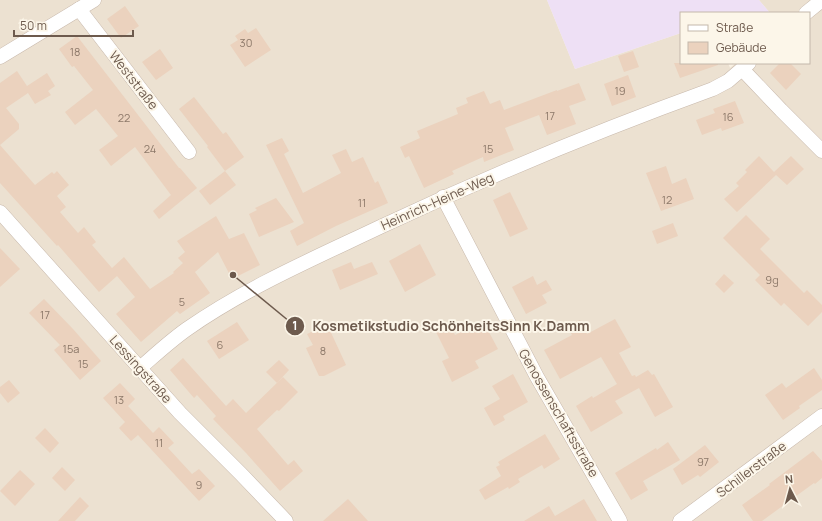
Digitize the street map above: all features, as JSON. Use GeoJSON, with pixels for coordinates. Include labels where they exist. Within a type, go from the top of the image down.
{"type":"FeatureCollection","features":[{"type":"Feature","properties":{"kind":"street"},"geometry":{"type":"LineString","coordinates":[[0,57],[94,0]]}},
{"type":"Feature","properties":{"kind":"street"},"geometry":{"type":"LineString","coordinates":[[807,12],[822,0]]}},
{"type":"Feature","properties":{"kind":"street","name":"Weststraße"},"geometry":{"type":"LineString","coordinates":[[79,9],[189,152]]}},
{"type":"Feature","properties":{"kind":"street"},"geometry":{"type":"LineString","coordinates":[[746,66],[781,110],[822,151]]}},
{"type":"Feature","properties":{"kind":"street","name":"Heinrich-Heine-Weg"},"geometry":{"type":"LineString","coordinates":[[140,368],[186,329],[239,297],[285,272],[443,197],[564,147],[713,89],[728,81],[746,66]]}},
{"type":"Feature","properties":{"kind":"street","name":"Genossenschaftsstraße"},"geometry":{"type":"LineString","coordinates":[[443,197],[537,377],[620,521]]}},
{"type":"Feature","properties":{"kind":"street","name":"Lessingstraße"},"geometry":{"type":"LineString","coordinates":[[0,212],[180,413],[286,521]]}},
{"type":"Feature","properties":{"kind":"street","name":"Schillerstraße"},"geometry":{"type":"LineString","coordinates":[[680,521],[822,416]]}},
{"type":"Feature","properties":{"kind":"shaded area"},"geometry":{"type":"Polygon","coordinates":[[[0,0],[547,0],[575,69],[680,33],[680,64],[728,64],[730,68],[735,64],[810,64],[810,12],[769,12],[759,0],[822,0],[822,521],[0,521],[0,0]]]}},
{"type":"Feature","properties":{"kind":"shaded area"},"geometry":{"type":"Polygon","coordinates":[[[547,0],[759,0],[769,12],[680,12],[680,33],[575,69],[547,0]]]}},
{"type":"Feature","properties":{"kind":"building"},"geometry":{"type":"Polygon","coordinates":[[[125,6],[139,26],[121,38],[107,19],[125,6]]]}},
{"type":"Feature","properties":{"kind":"building"},"geometry":{"type":"Polygon","coordinates":[[[256,28],[271,50],[245,67],[230,45],[238,40],[235,36],[245,29],[248,33],[256,28]]]}},
{"type":"Feature","properties":{"kind":"building"},"geometry":{"type":"Polygon","coordinates":[[[77,36],[179,168],[197,188],[159,219],[153,211],[171,195],[135,147],[111,166],[99,150],[118,136],[96,109],[75,125],[65,112],[93,90],[74,66],[72,67],[59,49],[77,36]]]}},
{"type":"Feature","properties":{"kind":"building"},"geometry":{"type":"Polygon","coordinates":[[[160,49],[173,68],[156,80],[142,62],[160,49]]]}},
{"type":"Feature","properties":{"kind":"building"},"geometry":{"type":"Polygon","coordinates":[[[633,51],[639,67],[624,72],[618,56],[633,51]]]}},
{"type":"Feature","properties":{"kind":"building"},"geometry":{"type":"Polygon","coordinates":[[[674,63],[718,64],[718,65],[680,78],[674,63]]]}},
{"type":"Feature","properties":{"kind":"building"},"geometry":{"type":"Polygon","coordinates":[[[779,64],[791,64],[801,74],[786,90],[770,73],[779,64]]]}},
{"type":"Feature","properties":{"kind":"building"},"geometry":{"type":"Polygon","coordinates":[[[17,71],[27,86],[47,73],[55,86],[48,91],[51,95],[35,104],[28,93],[6,108],[19,124],[19,129],[0,145],[0,83],[17,71]]]}},
{"type":"Feature","properties":{"kind":"building"},"geometry":{"type":"Polygon","coordinates":[[[628,75],[636,97],[612,106],[604,84],[628,75]]]}},
{"type":"Feature","properties":{"kind":"building"},"geometry":{"type":"Polygon","coordinates":[[[579,83],[586,100],[569,106],[576,124],[547,135],[539,115],[505,128],[514,150],[484,162],[483,157],[452,171],[454,174],[424,188],[409,156],[405,158],[400,147],[420,138],[417,131],[458,114],[456,108],[468,103],[466,98],[484,91],[490,104],[500,100],[504,110],[579,83]]]}},
{"type":"Feature","properties":{"kind":"building"},"geometry":{"type":"Polygon","coordinates":[[[194,97],[223,134],[226,132],[244,157],[225,171],[207,147],[208,146],[179,109],[194,97]]]}},
{"type":"Feature","properties":{"kind":"building"},"geometry":{"type":"Polygon","coordinates":[[[735,101],[744,123],[722,131],[721,128],[702,135],[696,120],[715,113],[713,109],[735,101]]]}},
{"type":"Feature","properties":{"kind":"building"},"geometry":{"type":"Polygon","coordinates":[[[282,138],[289,151],[284,154],[303,193],[341,173],[332,155],[346,149],[352,162],[363,157],[375,183],[378,181],[388,203],[336,226],[297,246],[290,231],[304,223],[266,145],[282,138]]]}},
{"type":"Feature","properties":{"kind":"building"},"geometry":{"type":"Polygon","coordinates":[[[0,145],[35,185],[52,172],[54,174],[57,171],[69,185],[57,196],[66,207],[60,212],[78,233],[84,227],[96,242],[92,245],[112,268],[124,257],[150,289],[174,273],[173,272],[183,263],[178,258],[185,252],[177,241],[216,216],[229,239],[244,233],[260,265],[232,279],[218,252],[195,272],[210,293],[180,314],[177,311],[141,342],[116,314],[135,297],[117,276],[99,292],[58,245],[57,246],[0,183],[0,145]]]}},
{"type":"Feature","properties":{"kind":"building"},"geometry":{"type":"Polygon","coordinates":[[[759,156],[774,172],[791,156],[804,169],[787,185],[776,175],[737,212],[724,199],[739,186],[736,183],[747,172],[745,170],[759,156]]]}},
{"type":"Feature","properties":{"kind":"building"},"geometry":{"type":"Polygon","coordinates":[[[666,166],[672,184],[686,178],[694,199],[661,211],[646,173],[666,166]]]}},
{"type":"Feature","properties":{"kind":"building"},"geometry":{"type":"Polygon","coordinates":[[[225,171],[236,185],[210,205],[199,191],[225,171]]]}},
{"type":"Feature","properties":{"kind":"building"},"geometry":{"type":"Polygon","coordinates":[[[510,192],[528,229],[510,237],[493,200],[510,192]]]}},
{"type":"Feature","properties":{"kind":"building"},"geometry":{"type":"Polygon","coordinates":[[[276,198],[294,222],[259,237],[249,214],[257,210],[255,208],[276,198]]]}},
{"type":"Feature","properties":{"kind":"building"},"geometry":{"type":"Polygon","coordinates":[[[746,215],[770,239],[760,249],[804,293],[807,290],[822,305],[822,312],[808,326],[784,303],[781,306],[755,280],[760,275],[723,238],[746,215]]]}},
{"type":"Feature","properties":{"kind":"building"},"geometry":{"type":"Polygon","coordinates":[[[673,223],[678,236],[657,244],[652,231],[673,223]]]}},
{"type":"Feature","properties":{"kind":"building"},"geometry":{"type":"Polygon","coordinates":[[[420,244],[436,275],[405,292],[389,261],[420,244]]]}},
{"type":"Feature","properties":{"kind":"building"},"geometry":{"type":"Polygon","coordinates":[[[0,248],[20,269],[0,287],[0,248]]]}},
{"type":"Feature","properties":{"kind":"building"},"geometry":{"type":"Polygon","coordinates":[[[351,262],[354,269],[372,262],[378,274],[340,290],[332,270],[351,262]]]}},
{"type":"Feature","properties":{"kind":"building"},"geometry":{"type":"Polygon","coordinates":[[[724,274],[734,283],[724,293],[715,284],[724,274]]]}},
{"type":"Feature","properties":{"kind":"building"},"geometry":{"type":"Polygon","coordinates":[[[533,276],[537,285],[546,280],[552,290],[542,295],[547,303],[526,314],[512,287],[533,276]]]}},
{"type":"Feature","properties":{"kind":"building"},"geometry":{"type":"Polygon","coordinates":[[[44,299],[101,361],[80,380],[54,350],[60,345],[29,313],[44,299]]]}},
{"type":"Feature","properties":{"kind":"building"},"geometry":{"type":"Polygon","coordinates":[[[615,319],[631,347],[619,353],[632,376],[635,375],[636,377],[648,370],[652,375],[654,374],[673,407],[655,417],[639,388],[615,401],[623,413],[591,432],[576,406],[592,396],[593,398],[617,384],[601,357],[560,379],[544,350],[572,335],[567,326],[580,320],[587,334],[615,319]]]}},
{"type":"Feature","properties":{"kind":"building"},"geometry":{"type":"Polygon","coordinates":[[[446,321],[455,335],[483,321],[498,349],[475,361],[479,368],[452,382],[442,361],[449,358],[434,328],[446,321]]]}},
{"type":"Feature","properties":{"kind":"building"},"geometry":{"type":"Polygon","coordinates":[[[237,322],[249,340],[219,359],[207,341],[237,322]]]}},
{"type":"Feature","properties":{"kind":"building"},"geometry":{"type":"Polygon","coordinates":[[[327,324],[346,365],[324,376],[319,376],[306,348],[313,345],[307,334],[327,324]]]}},
{"type":"Feature","properties":{"kind":"building"},"geometry":{"type":"Polygon","coordinates":[[[183,358],[226,406],[233,399],[246,413],[283,377],[298,392],[279,411],[277,410],[257,429],[288,465],[294,460],[303,471],[280,491],[213,419],[216,416],[197,395],[194,398],[170,370],[183,358]]]}},
{"type":"Feature","properties":{"kind":"building"},"geometry":{"type":"Polygon","coordinates":[[[279,360],[289,370],[277,383],[266,372],[279,360]]]}},
{"type":"Feature","properties":{"kind":"building"},"geometry":{"type":"Polygon","coordinates":[[[814,368],[822,380],[822,390],[799,406],[800,408],[783,420],[765,395],[782,383],[786,388],[814,368]]]}},
{"type":"Feature","properties":{"kind":"building"},"geometry":{"type":"Polygon","coordinates":[[[513,374],[528,402],[503,416],[505,420],[494,426],[484,408],[500,399],[492,386],[513,374]]]}},
{"type":"Feature","properties":{"kind":"building"},"geometry":{"type":"Polygon","coordinates":[[[9,380],[20,393],[8,403],[0,393],[0,387],[9,380]]]}},
{"type":"Feature","properties":{"kind":"building"},"geometry":{"type":"Polygon","coordinates":[[[120,383],[135,399],[128,406],[153,433],[159,427],[174,443],[168,448],[192,474],[199,469],[215,486],[199,501],[138,435],[131,441],[119,428],[125,422],[103,398],[120,383]]]}},
{"type":"Feature","properties":{"kind":"building"},"geometry":{"type":"Polygon","coordinates":[[[45,428],[59,443],[50,453],[35,438],[45,428]]]}},
{"type":"Feature","properties":{"kind":"building"},"geometry":{"type":"Polygon","coordinates":[[[545,434],[560,459],[544,469],[542,465],[518,479],[520,482],[509,489],[508,487],[485,500],[479,490],[501,476],[496,467],[500,465],[498,462],[545,434]]]}},
{"type":"Feature","properties":{"kind":"building"},"geometry":{"type":"Polygon","coordinates":[[[668,442],[680,460],[643,481],[648,490],[631,500],[615,473],[656,448],[657,450],[668,442]]]}},
{"type":"Feature","properties":{"kind":"building"},"geometry":{"type":"Polygon","coordinates":[[[705,445],[719,462],[700,477],[698,475],[682,485],[673,469],[705,445]]]}},
{"type":"Feature","properties":{"kind":"building"},"geometry":{"type":"Polygon","coordinates":[[[813,451],[822,461],[822,478],[762,521],[753,521],[742,505],[813,451]]]}},
{"type":"Feature","properties":{"kind":"building"},"geometry":{"type":"Polygon","coordinates":[[[62,467],[75,480],[65,491],[52,478],[62,467]]]}},
{"type":"Feature","properties":{"kind":"building"},"geometry":{"type":"Polygon","coordinates":[[[20,470],[35,484],[15,506],[0,491],[20,470]]]}},
{"type":"Feature","properties":{"kind":"building"},"geometry":{"type":"Polygon","coordinates":[[[80,497],[89,506],[75,521],[58,521],[80,497]]]}},
{"type":"Feature","properties":{"kind":"building"},"geometry":{"type":"Polygon","coordinates":[[[348,499],[368,521],[323,521],[348,499]]]}},
{"type":"Feature","properties":{"kind":"building"},"geometry":{"type":"Polygon","coordinates":[[[584,499],[597,521],[524,521],[549,506],[555,516],[584,499]]]}},
{"type":"Feature","properties":{"kind":"place","name":"Kosmetikstudio SchönheitsSinn K.Damm"},"geometry":{"type":"Point","coordinates":[233,275]}}]}
